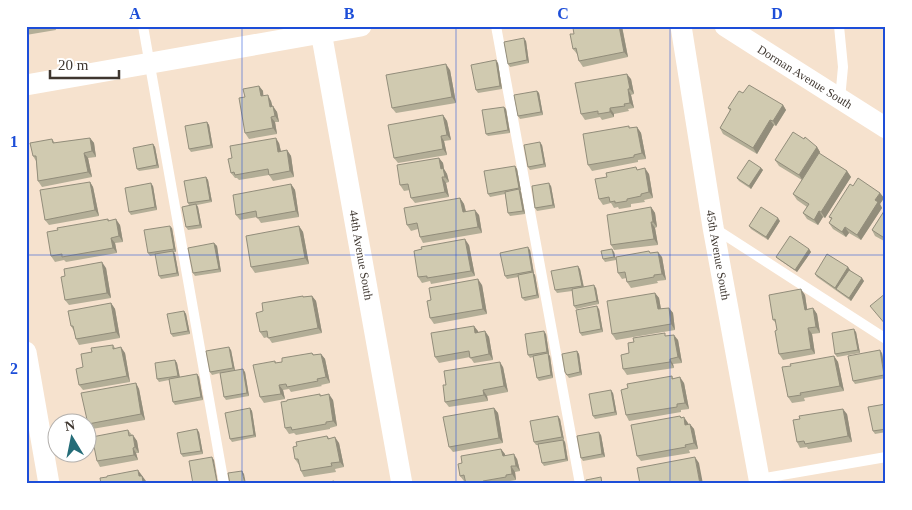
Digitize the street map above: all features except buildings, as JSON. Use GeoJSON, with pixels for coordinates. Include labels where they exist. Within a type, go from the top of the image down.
{"type":"FeatureCollection","features":[{"type":"Feature","properties":{"kind":"street"},"geometry":{"type":"LineString","coordinates":[[26,85],[321,30],[361,26]]}},
{"type":"Feature","properties":{"kind":"street","name":"45th Avenue South"},"geometry":{"type":"LineString","coordinates":[[681,26],[713,227],[759,481]]}},
{"type":"Feature","properties":{"kind":"street","name":"Dorman Avenue South"},"geometry":{"type":"LineString","coordinates":[[725,26],[886,128]]}},
{"type":"Feature","properties":{"kind":"street","name":"44th Avenue South"},"geometry":{"type":"LineString","coordinates":[[321,30],[402,484]]}},
{"type":"Feature","properties":{"kind":"street"},"geometry":{"type":"LineString","coordinates":[[26,352],[49,484]]}},
{"type":"Feature","properties":{"kind":"lane"},"geometry":{"type":"LineString","coordinates":[[143,26],[224,484]]}},
{"type":"Feature","properties":{"kind":"lane"},"geometry":{"type":"LineString","coordinates":[[496,26],[580,484]]}},
{"type":"Feature","properties":{"kind":"lane"},"geometry":{"type":"LineString","coordinates":[[839,26],[843,67],[840,99]]}},
{"type":"Feature","properties":{"kind":"lane"},"geometry":{"type":"LineString","coordinates":[[713,227],[886,339]]}},
{"type":"Feature","properties":{"kind":"lane"},"geometry":{"type":"LineString","coordinates":[[759,481],[886,457]]}}]}
